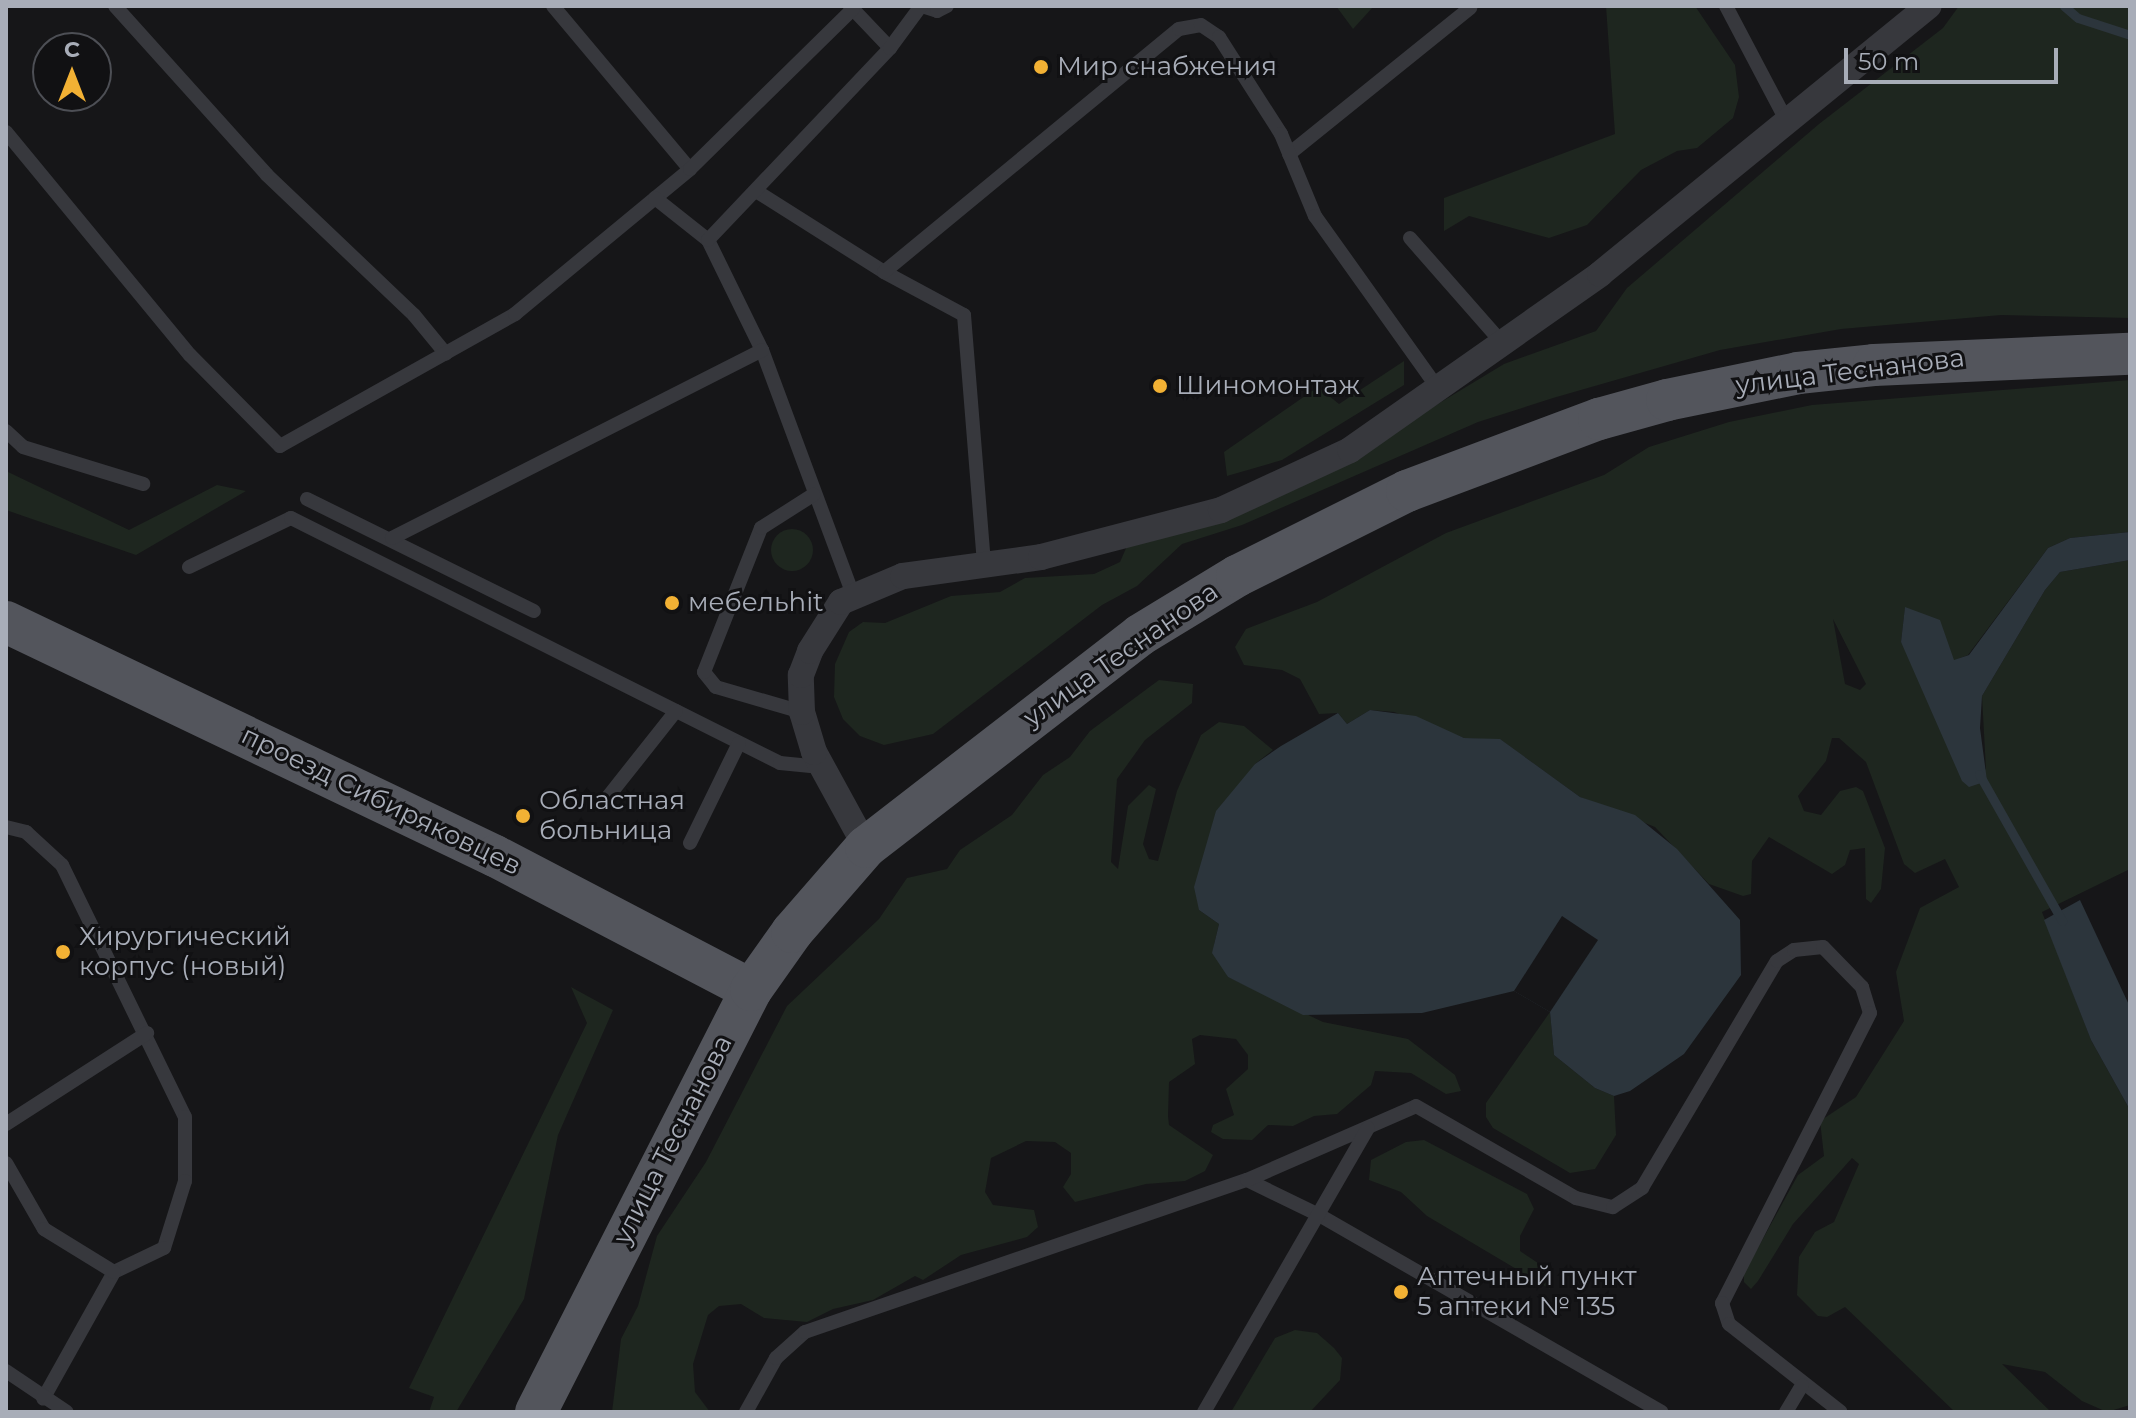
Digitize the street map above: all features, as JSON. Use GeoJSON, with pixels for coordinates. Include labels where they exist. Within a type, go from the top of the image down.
{"type":"FeatureCollection","features":[{"type":"Feature","properties":{"kind":"main road","name":"улица Теснанова"},"geometry":{"type":"LineString","coordinates":[[536,1412],[751,990],[792,932],[866,847],[1093,667],[1189,603],[1342,521],[1468,466],[1653,404],[1798,373],[1941,359],[2130,354]]}},
{"type":"Feature","properties":{"kind":"main road","name":"проезд Сибиряковцев"},"geometry":{"type":"LineString","coordinates":[[6,622],[495,856],[751,990]]}},
{"type":"Feature","properties":{"kind":"street"},"geometry":{"type":"LineString","coordinates":[[866,847],[821,767],[802,712],[801,675],[816,634],[834,608],[853,595],[903,576],[984,562],[1041,557],[1112,542],[1221,510],[1350,450],[1600,274],[1929,6]]}},
{"type":"Feature","properties":{"kind":"lane"},"geometry":{"type":"LineString","coordinates":[[115,6],[267,175],[414,315],[446,354]]}},
{"type":"Feature","properties":{"kind":"lane"},"geometry":{"type":"LineString","coordinates":[[553,6],[690,169]]}},
{"type":"Feature","properties":{"kind":"lane"},"geometry":{"type":"LineString","coordinates":[[708,240],[890,48],[921,6],[937,11],[947,6]]}},
{"type":"Feature","properties":{"kind":"lane"},"geometry":{"type":"LineString","coordinates":[[1726,6],[1786,120]]}},
{"type":"Feature","properties":{"kind":"lane"},"geometry":{"type":"LineString","coordinates":[[6,132],[190,355],[280,446],[515,314],[690,169],[851,7],[890,48]]}},
{"type":"Feature","properties":{"kind":"lane"},"geometry":{"type":"LineString","coordinates":[[1289,154],[1470,8]]}},
{"type":"Feature","properties":{"kind":"lane"},"geometry":{"type":"LineString","coordinates":[[884,272],[1179,29],[1201,25],[1219,37],[1289,154],[1315,216],[1439,390]]}},
{"type":"Feature","properties":{"kind":"lane"},"geometry":{"type":"LineString","coordinates":[[756,191],[884,272],[964,315],[984,562]]}},
{"type":"Feature","properties":{"kind":"lane"},"geometry":{"type":"LineString","coordinates":[[655,198],[708,240],[762,350],[813,495],[853,595]]}},
{"type":"Feature","properties":{"kind":"lane"},"geometry":{"type":"LineString","coordinates":[[1410,238],[1503,344]]}},
{"type":"Feature","properties":{"kind":"lane"},"geometry":{"type":"LineString","coordinates":[[392,538],[762,350]]}},
{"type":"Feature","properties":{"kind":"lane"},"geometry":{"type":"LineString","coordinates":[[6,431],[23,447],[143,484]]}},
{"type":"Feature","properties":{"kind":"lane"},"geometry":{"type":"LineString","coordinates":[[802,712],[716,687],[704,672],[761,528],[813,495]]}},
{"type":"Feature","properties":{"kind":"lane"},"geometry":{"type":"LineString","coordinates":[[307,499],[392,538],[534,611]]}},
{"type":"Feature","properties":{"kind":"lane"},"geometry":{"type":"LineString","coordinates":[[189,567],[291,518],[780,763],[821,767]]}},
{"type":"Feature","properties":{"kind":"lane"},"geometry":{"type":"LineString","coordinates":[[607,798],[676,711]]}},
{"type":"Feature","properties":{"kind":"lane"},"geometry":{"type":"LineString","coordinates":[[690,843],[739,743]]}},
{"type":"Feature","properties":{"kind":"lane"},"geometry":{"type":"LineString","coordinates":[[6,827],[26,832],[62,865],[147,1033],[185,1117],[185,1181],[164,1248],[114,1272],[43,1399]]}},
{"type":"Feature","properties":{"kind":"lane"},"geometry":{"type":"LineString","coordinates":[[746,1412],[776,1358],[805,1332],[1247,1180],[1416,1106],[1576,1198],[1613,1207],[1642,1188],[1777,961],[1794,950],[1823,947],[1862,987],[1870,1013],[1722,1303],[1729,1324],[1802,1385],[1841,1412]]}},
{"type":"Feature","properties":{"kind":"lane"},"geometry":{"type":"LineString","coordinates":[[6,1124],[147,1033]]}},
{"type":"Feature","properties":{"kind":"lane"},"geometry":{"type":"LineString","coordinates":[[1204,1412],[1368,1128]]}},
{"type":"Feature","properties":{"kind":"lane"},"geometry":{"type":"LineString","coordinates":[[6,1163],[44,1229],[114,1272]]}},
{"type":"Feature","properties":{"kind":"lane"},"geometry":{"type":"LineString","coordinates":[[1247,1180],[1319,1215],[1661,1412]]}},
{"type":"Feature","properties":{"kind":"lane"},"geometry":{"type":"LineString","coordinates":[[6,1371],[43,1399],[67,1412]]}},
{"type":"Feature","properties":{"kind":"lane"},"geometry":{"type":"LineString","coordinates":[[1786,1412],[1802,1385]]}},
{"type":"Feature","properties":{"kind":"shaded area"},"geometry":{"type":"Polygon","coordinates":[[[1336,6],[1372,6],[1373,7],[1353,29],[1336,6]]]}},
{"type":"Feature","properties":{"kind":"shaded area"},"geometry":{"type":"Polygon","coordinates":[[[1606,6],[1695,6],[1735,65],[1739,97],[1733,118],[1697,148],[1677,151],[1641,170],[1587,225],[1549,238],[1469,216],[1444,231],[1444,198],[1615,134],[1606,6]]]}},
{"type":"Feature","properties":{"kind":"shaded area"},"geometry":{"type":"Polygon","coordinates":[[[1959,6],[2130,6],[2130,318],[2001,315],[1841,329],[1720,350],[1553,398],[1478,422],[1242,525],[1182,544],[1137,586],[1102,605],[933,734],[884,745],[860,736],[843,719],[834,697],[835,664],[849,632],[863,622],[885,623],[951,596],[1000,592],[1025,578],[1094,574],[1120,562],[1127,546],[1299,488],[1504,364],[1596,331],[1627,288],[1819,124],[1943,28],[1959,6]]]}},
{"type":"Feature","properties":{"kind":"shaded area"},"geometry":{"type":"Polygon","coordinates":[[[1404,361],[1404,385],[1282,460],[1227,476],[1224,452],[1318,387],[1339,404],[1404,361]]]}},
{"type":"Feature","properties":{"kind":"shaded area"},"geometry":{"type":"Polygon","coordinates":[[[2130,380],[2130,532],[2070,538],[2048,548],[1968,655],[1953,661],[1905,608],[1901,642],[1986,770],[1982,696],[2045,590],[2060,572],[2130,560],[2130,869],[2042,912],[2091,1040],[2130,1110],[2130,1405],[2107,1412],[2082,1401],[2045,1372],[2002,1364],[2051,1412],[1955,1412],[1845,1307],[1827,1317],[1818,1316],[1797,1295],[1799,1257],[1815,1232],[1834,1222],[1859,1164],[1852,1158],[1793,1224],[1758,1281],[1751,1289],[1744,1282],[1744,1273],[1798,1175],[1824,1156],[1820,1121],[1856,1097],[1904,1021],[1896,972],[1920,908],[1959,887],[1945,859],[1915,873],[1904,864],[1866,762],[1839,738],[1832,738],[1826,761],[1798,796],[1804,811],[1821,815],[1840,791],[1856,787],[1863,791],[1885,848],[1881,889],[1871,903],[1866,899],[1865,848],[1850,850],[1845,865],[1832,874],[1769,837],[1752,861],[1751,894],[1743,896],[1709,884],[1655,827],[1580,797],[1501,740],[1464,738],[1394,712],[1370,710],[1347,724],[1338,713],[1319,714],[1300,679],[1282,670],[1244,665],[1235,647],[1246,629],[1317,602],[1446,533],[1604,475],[1649,447],[1729,422],[1812,405],[2130,380]],[[1833,619],[1845,684],[1860,690],[1866,684],[1833,619]]]}},
{"type":"Feature","properties":{"kind":"shaded area"},"geometry":{"type":"Polygon","coordinates":[[[6,471],[129,530],[217,485],[246,491],[136,555],[6,510],[6,471]]]}},
{"type":"Feature","properties":{"kind":"shaded area"},"geometry":{"type":"Polygon","coordinates":[[[792,529],[807,535],[813,550],[807,565],[792,571],[777,565],[771,550],[777,535],[792,529]]]}},
{"type":"Feature","properties":{"kind":"shaded area"},"geometry":{"type":"Polygon","coordinates":[[[2130,532],[2130,560],[2060,572],[2045,590],[1982,696],[1980,728],[1987,781],[1969,787],[1962,781],[1901,642],[1905,607],[1940,620],[1954,660],[1969,655],[2048,548],[2070,538],[2130,532]]]}},
{"type":"Feature","properties":{"kind":"shaded area"},"geometry":{"type":"Polygon","coordinates":[[[1159,680],[1193,684],[1192,703],[1145,740],[1117,779],[1111,862],[1118,869],[1128,806],[1149,785],[1156,789],[1143,844],[1149,859],[1158,861],[1177,791],[1201,735],[1219,722],[1244,726],[1273,750],[1255,764],[1199,910],[1219,924],[1214,945],[1228,977],[1323,1022],[1408,1039],[1455,1075],[1461,1091],[1446,1094],[1411,1073],[1375,1071],[1371,1085],[1337,1114],[1314,1116],[1293,1126],[1268,1125],[1252,1140],[1223,1139],[1211,1132],[1213,1125],[1234,1115],[1226,1089],[1248,1069],[1248,1055],[1236,1039],[1200,1035],[1192,1039],[1195,1064],[1169,1082],[1168,1116],[1169,1125],[1213,1155],[1205,1171],[1185,1181],[1146,1184],[1075,1202],[1063,1187],[1071,1174],[1071,1153],[1055,1142],[1026,1141],[991,1158],[985,1192],[993,1205],[1034,1210],[1038,1227],[1027,1237],[961,1255],[923,1280],[915,1276],[873,1300],[833,1309],[807,1322],[764,1318],[741,1304],[719,1306],[708,1315],[693,1364],[695,1392],[710,1412],[612,1412],[621,1339],[638,1306],[657,1236],[706,1162],[787,1006],[879,919],[907,878],[947,869],[960,850],[1012,815],[1043,775],[1070,757],[1090,731],[1159,680]]]}},
{"type":"Feature","properties":{"kind":"shaded area"},"geometry":{"type":"Polygon","coordinates":[[[1370,710],[1416,716],[1464,738],[1500,739],[1580,797],[1635,815],[1677,849],[1740,920],[1741,975],[1684,1054],[1630,1091],[1614,1096],[1595,1088],[1554,1055],[1550,1012],[1514,991],[1422,1013],[1303,1015],[1228,977],[1212,953],[1219,924],[1199,910],[1194,887],[1216,811],[1255,764],[1281,746],[1338,713],[1347,724],[1370,710]]]}},
{"type":"Feature","properties":{"kind":"shaded area"},"geometry":{"type":"Polygon","coordinates":[[[2080,900],[2130,1007],[2130,1110],[2091,1040],[2044,920],[2080,900]]]}},
{"type":"Feature","properties":{"kind":"shaded area"},"geometry":{"type":"Polygon","coordinates":[[[571,987],[613,1010],[558,1135],[524,1299],[456,1412],[429,1412],[434,1397],[409,1388],[587,1023],[571,987]]]}},
{"type":"Feature","properties":{"kind":"shaded area"},"geometry":{"type":"Polygon","coordinates":[[[1550,1012],[1554,1055],[1595,1088],[1614,1096],[1616,1135],[1595,1169],[1570,1173],[1493,1128],[1486,1117],[1486,1103],[1550,1012]]]}},
{"type":"Feature","properties":{"kind":"shaded area"},"geometry":{"type":"Polygon","coordinates":[[[1424,1140],[1527,1194],[1534,1209],[1520,1236],[1520,1251],[1541,1265],[1550,1289],[1427,1216],[1401,1192],[1369,1180],[1371,1160],[1406,1142],[1424,1140]]]}},
{"type":"Feature","properties":{"kind":"shaded area"},"geometry":{"type":"Polygon","coordinates":[[[1295,1330],[1317,1333],[1334,1348],[1342,1358],[1340,1380],[1310,1412],[1231,1412],[1275,1338],[1295,1330]]]}},
{"type":"Feature","properties":{"kind":"pier"},"geometry":{"type":"Polygon","coordinates":[[[1562,916],[1598,940],[1550,1012],[1514,991],[1562,916]]]}},
{"type":"Feature","properties":{"kind":"waterway"},"geometry":{"type":"LineString","coordinates":[[2064,6],[2078,18],[2130,35]]}},
{"type":"Feature","properties":{"kind":"waterway"},"geometry":{"type":"LineString","coordinates":[[1979,774],[2062,921]]}},
{"type":"Feature","properties":{"kind":"place","name":"Мир снабжения"},"geometry":{"type":"Point","coordinates":[1041,67]}},
{"type":"Feature","properties":{"kind":"place","name":"Шиномонтаж"},"geometry":{"type":"Point","coordinates":[1160,386]}},
{"type":"Feature","properties":{"kind":"place","name":"мебельhit"},"geometry":{"type":"Point","coordinates":[672,603]}},
{"type":"Feature","properties":{"kind":"place","name":"Областная больница"},"geometry":{"type":"Point","coordinates":[523,816]}},
{"type":"Feature","properties":{"kind":"place","name":"Хирургический корпус (новый)"},"geometry":{"type":"Point","coordinates":[63,952]}},
{"type":"Feature","properties":{"kind":"place","name":"Аптечный пункт 5 аптеки № 135"},"geometry":{"type":"Point","coordinates":[1401,1292]}}]}
